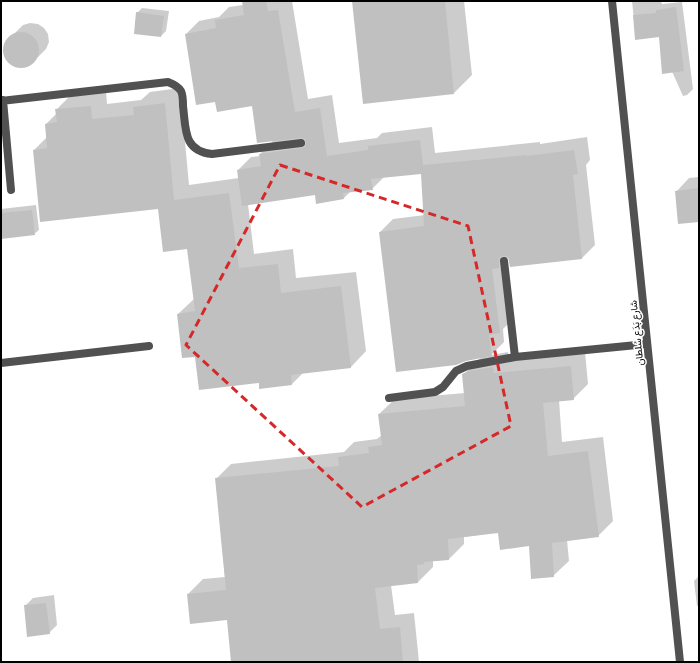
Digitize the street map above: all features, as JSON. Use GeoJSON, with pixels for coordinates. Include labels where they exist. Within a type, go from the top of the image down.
{"type":"FeatureCollection","features":[{"type":"Feature","properties":{"kind":"street","name":"شارع بَدَع سُلطان"},"geometry":{"type":"LineString","coordinates":[[612,1],[680,662]]}},
{"type":"Feature","properties":{"kind":"street"},"geometry":{"type":"LineString","coordinates":[[11,190],[2,100],[168,82],[176,85],[181,91],[187,135],[190,143],[203,153],[212,154],[301,143]]}},
{"type":"Feature","properties":{"kind":"street"},"geometry":{"type":"LineString","coordinates":[[504,261],[515,357]]}},
{"type":"Feature","properties":{"kind":"street"},"geometry":{"type":"LineString","coordinates":[[389,398],[435,392],[443,387],[456,370],[467,366],[515,357],[647,344]]}},
{"type":"Feature","properties":{"kind":"street"},"geometry":{"type":"LineString","coordinates":[[1,363],[149,346]]}},
{"type":"Feature","properties":{"kind":"highlighted area"},"geometry":{"type":"Polygon","coordinates":[[[280,165],[468,226],[511,426],[362,507],[186,345],[280,165]]]}},
{"type":"Feature","properties":{"kind":"building"},"geometry":{"type":"Polygon","coordinates":[[[242,1],[266,1],[268,11],[278,10],[295,112],[320,108],[327,156],[368,150],[368,146],[420,140],[423,165],[527,156],[574,150],[578,174],[573,175],[582,259],[510,267],[508,257],[500,257],[499,268],[492,269],[500,333],[489,335],[492,356],[466,361],[456,365],[396,372],[379,232],[424,226],[421,174],[371,179],[373,190],[343,193],[344,199],[316,204],[315,195],[242,206],[237,170],[261,166],[259,154],[302,148],[305,147],[306,143],[305,139],[300,138],[257,143],[252,106],[217,112],[215,102],[196,105],[185,34],[216,28],[215,20],[244,15],[242,1]]]}},
{"type":"Feature","properties":{"kind":"building"},"geometry":{"type":"Polygon","coordinates":[[[352,1],[445,1],[454,94],[363,104],[352,1]]]}},
{"type":"Feature","properties":{"kind":"building"},"geometry":{"type":"Polygon","coordinates":[[[676,7],[684,71],[662,74],[659,37],[635,40],[633,15],[656,13],[656,10],[676,7]]]}},
{"type":"Feature","properties":{"kind":"building"},"geometry":{"type":"Polygon","coordinates":[[[136,12],[164,16],[161,37],[134,34],[136,12]]]}},
{"type":"Feature","properties":{"kind":"building"},"geometry":{"type":"Polygon","coordinates":[[[25,32],[34,37],[38,43],[38,57],[34,63],[25,68],[17,68],[8,63],[4,57],[3,46],[8,37],[14,33],[25,32]]]}},
{"type":"Feature","properties":{"kind":"building"},"geometry":{"type":"Polygon","coordinates":[[[165,103],[174,200],[229,193],[239,268],[278,264],[281,293],[341,286],[351,368],[291,375],[292,385],[259,389],[259,383],[199,390],[195,357],[182,358],[177,314],[195,311],[187,249],[163,252],[158,209],[40,222],[33,150],[47,148],[45,124],[57,122],[55,109],[91,106],[92,119],[134,115],[133,107],[165,103]]]}},
{"type":"Feature","properties":{"kind":"building"},"geometry":{"type":"Polygon","coordinates":[[[699,188],[699,222],[678,224],[675,191],[699,188]]]}},
{"type":"Feature","properties":{"kind":"building"},"geometry":{"type":"Polygon","coordinates":[[[32,210],[35,235],[1,239],[1,213],[32,210]]]}},
{"type":"Feature","properties":{"kind":"building"},"geometry":{"type":"Polygon","coordinates":[[[571,366],[574,400],[543,403],[548,456],[588,451],[599,537],[552,543],[554,577],[531,579],[529,546],[500,550],[498,533],[448,539],[449,560],[424,562],[424,564],[417,565],[418,583],[375,588],[380,629],[400,627],[403,662],[231,662],[227,620],[190,624],[187,594],[226,590],[215,478],[339,466],[338,457],[369,453],[368,447],[382,445],[378,414],[465,406],[462,374],[469,371],[493,367],[494,373],[571,366]]]}},
{"type":"Feature","properties":{"kind":"building"},"geometry":{"type":"Polygon","coordinates":[[[46,603],[50,634],[27,637],[24,605],[46,603]]]}}]}
